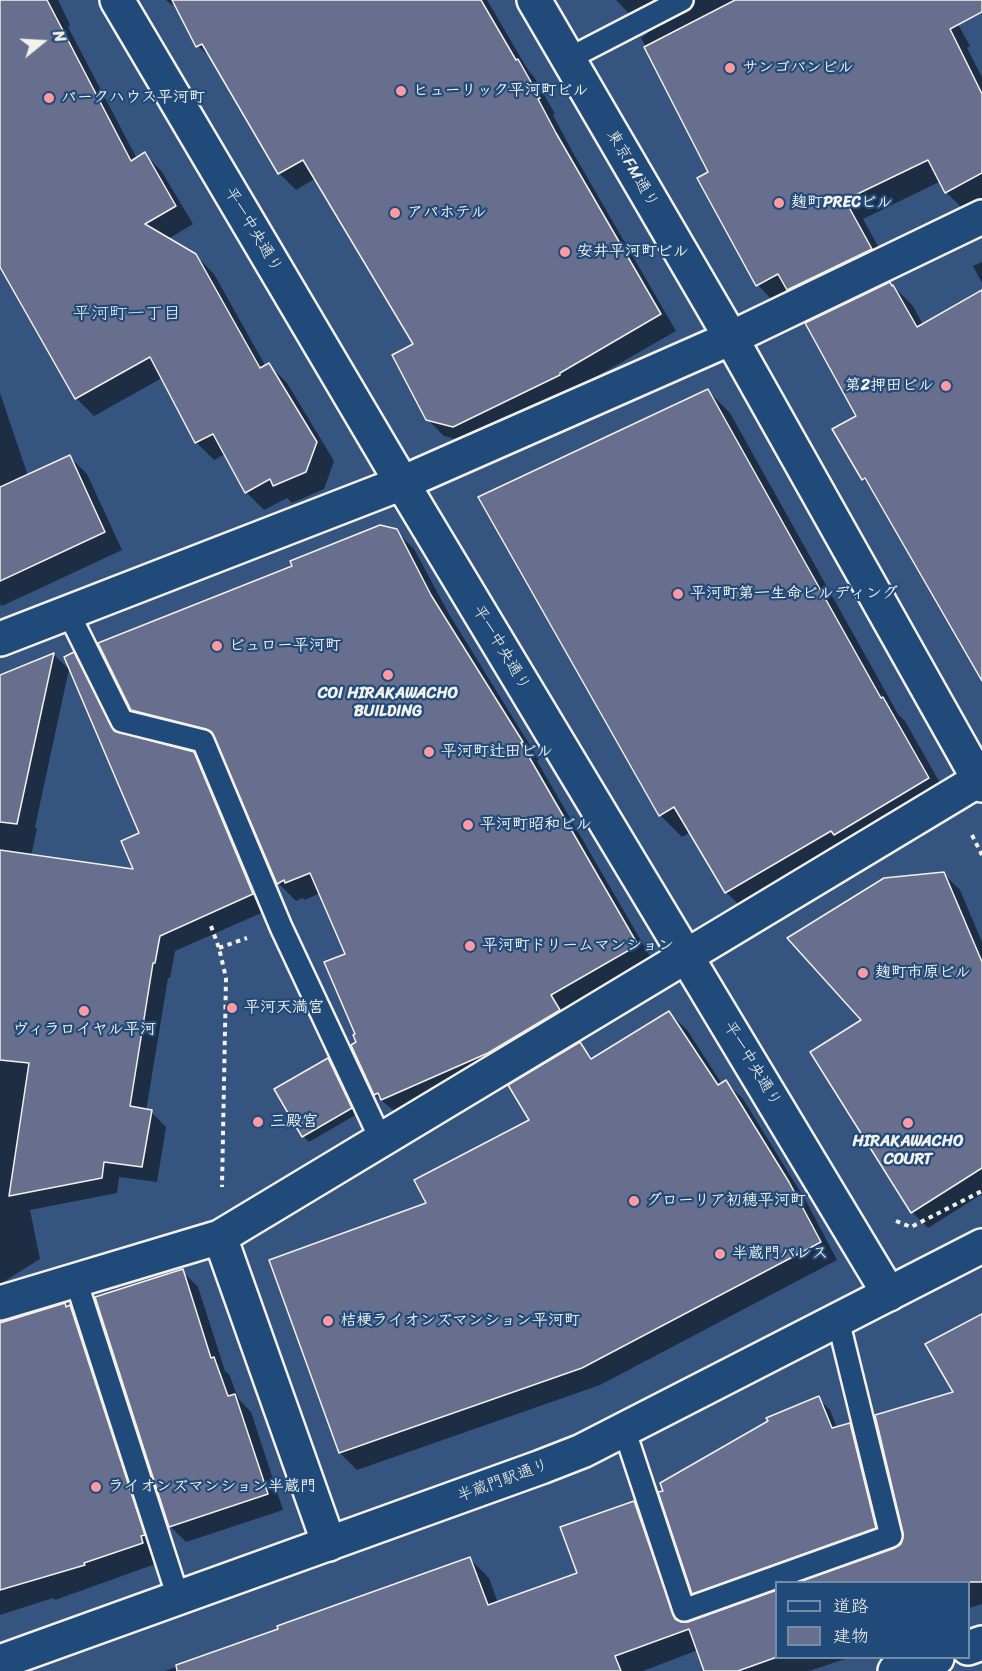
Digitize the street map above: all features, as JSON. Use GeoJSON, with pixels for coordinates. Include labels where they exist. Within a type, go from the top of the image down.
{"type":"FeatureCollection","features":[{"type":"Feature","properties":{"kind":"street","name":"平一中央通り"},"geometry":{"type":"LineString","coordinates":[[117,0],[402,483],[889,1294]]}},
{"type":"Feature","properties":{"kind":"street","name":"東京FM通り"},"geometry":{"type":"LineString","coordinates":[[534,0],[730,338],[981,781]]}},
{"type":"Feature","properties":{"kind":"street"},"geometry":{"type":"LineString","coordinates":[[0,639],[402,483],[730,338],[982,217]]}},
{"type":"Feature","properties":{"kind":"street"},"geometry":{"type":"LineString","coordinates":[[0,1303],[220,1237],[687,955],[981,781]]}},
{"type":"Feature","properties":{"kind":"street"},"geometry":{"type":"LineString","coordinates":[[220,1237],[329,1544]]}},
{"type":"Feature","properties":{"kind":"street","name":"半蔵門駅通り"},"geometry":{"type":"LineString","coordinates":[[0,1662],[582,1451],[982,1246]]}},
{"type":"Feature","properties":{"kind":"street"},"geometry":{"type":"LineString","coordinates":[[895,1671],[934,1659]]}},
{"type":"Feature","properties":{"kind":"lane"},"geometry":{"type":"LineString","coordinates":[[568,59],[682,0]]}},
{"type":"Feature","properties":{"kind":"lane"},"geometry":{"type":"LineString","coordinates":[[68,612],[122,721],[203,741],[281,927],[381,1140]]}},
{"type":"Feature","properties":{"kind":"lane"},"geometry":{"type":"LineString","coordinates":[[76,1281],[177,1597]]}},
{"type":"Feature","properties":{"kind":"lane"},"geometry":{"type":"LineString","coordinates":[[624,1429],[684,1610],[891,1536],[838,1320]]}},
{"type":"Feature","properties":{"kind":"path"},"geometry":{"type":"LineString","coordinates":[[964,833],[973,835],[982,855]]}},
{"type":"Feature","properties":{"kind":"path"},"geometry":{"type":"LineString","coordinates":[[211,926],[226,978],[224,1161]]}},
{"type":"Feature","properties":{"kind":"path"},"geometry":{"type":"LineString","coordinates":[[890,1211],[896,1221],[911,1227],[982,1191]]}},
{"type":"Feature","properties":{"kind":"building"},"geometry":{"type":"Polygon","coordinates":[[[0,0],[47,0],[131,161],[145,152],[176,206],[145,224],[196,254],[260,368],[269,363],[317,442],[306,472],[273,486],[270,479],[245,493],[213,434],[195,443],[150,357],[75,399],[0,267],[0,0]]]}},
{"type":"Feature","properties":{"kind":"building"},"geometry":{"type":"Polygon","coordinates":[[[172,0],[481,0],[516,60],[518,59],[556,133],[661,314],[560,375],[453,427],[426,420],[392,355],[413,344],[303,160],[278,174],[202,44],[196,47],[172,0]]]}},
{"type":"Feature","properties":{"kind":"building"},"geometry":{"type":"Polygon","coordinates":[[[735,0],[982,0],[982,12],[950,29],[982,94],[982,173],[945,193],[928,160],[845,200],[872,249],[787,290],[778,274],[756,286],[697,178],[708,172],[644,47],[735,0]]]}},
{"type":"Feature","properties":{"kind":"building"},"geometry":{"type":"Polygon","coordinates":[[[890,282],[917,327],[982,290],[982,681],[865,478],[862,480],[832,429],[856,416],[805,323],[890,282]]]}},
{"type":"Feature","properties":{"kind":"building","name":"平河町第一生命ビルディング"},"geometry":{"type":"Polygon","coordinates":[[[708,389],[881,698],[883,697],[929,778],[834,835],[831,831],[725,893],[674,807],[659,816],[478,497],[708,389]]]}},
{"type":"Feature","properties":{"kind":"building"},"geometry":{"type":"Polygon","coordinates":[[[70,455],[105,532],[0,581],[0,487],[70,455]]]}},
{"type":"Feature","properties":{"kind":"building"},"geometry":{"type":"Polygon","coordinates":[[[380,525],[397,529],[431,595],[523,742],[521,743],[638,945],[551,995],[560,1010],[488,1053],[381,1100],[378,1093],[374,1095],[351,1045],[356,1042],[353,1035],[355,1034],[324,962],[345,954],[310,873],[277,884],[212,732],[131,710],[98,643],[292,566],[290,561],[380,525]]]}},
{"type":"Feature","properties":{"kind":"building"},"geometry":{"type":"Polygon","coordinates":[[[74,652],[114,731],[194,752],[253,894],[160,936],[155,963],[153,963],[130,1106],[152,1110],[142,1167],[104,1162],[102,1178],[9,1196],[29,1063],[0,1060],[0,850],[133,869],[121,841],[139,833],[64,657],[74,652]]]}},
{"type":"Feature","properties":{"kind":"building"},"geometry":{"type":"Polygon","coordinates":[[[54,653],[17,824],[0,822],[0,675],[54,653]]]}},
{"type":"Feature","properties":{"kind":"building"},"geometry":{"type":"Polygon","coordinates":[[[944,872],[982,962],[982,1168],[911,1213],[810,1052],[861,1020],[787,938],[884,878],[944,872]]]}},
{"type":"Feature","properties":{"kind":"building"},"geometry":{"type":"Polygon","coordinates":[[[669,1011],[718,1085],[726,1080],[789,1182],[821,1242],[582,1368],[339,1453],[269,1260],[426,1203],[414,1180],[529,1120],[508,1085],[580,1042],[591,1059],[669,1011]]]}},
{"type":"Feature","properties":{"kind":"building"},"geometry":{"type":"Polygon","coordinates":[[[328,1058],[352,1108],[302,1137],[274,1089],[328,1058]]]}},
{"type":"Feature","properties":{"kind":"building"},"geometry":{"type":"Polygon","coordinates":[[[183,1269],[211,1358],[214,1357],[228,1396],[235,1394],[268,1494],[169,1527],[95,1297],[183,1269]]]}},
{"type":"Feature","properties":{"kind":"building"},"geometry":{"type":"Polygon","coordinates":[[[65,1303],[66,1307],[70,1305],[145,1535],[141,1536],[143,1543],[84,1563],[85,1565],[0,1590],[0,1323],[65,1303]]]}},
{"type":"Feature","properties":{"kind":"building"},"geometry":{"type":"Polygon","coordinates":[[[982,1314],[982,1582],[802,1581],[901,1544],[903,1533],[875,1415],[953,1392],[925,1344],[982,1314]]]}},
{"type":"Feature","properties":{"kind":"building"},"geometry":{"type":"Polygon","coordinates":[[[819,1396],[832,1428],[850,1423],[876,1528],[692,1594],[658,1492],[663,1491],[660,1483],[768,1421],[766,1418],[819,1396]]]}},
{"type":"Feature","properties":{"kind":"building"},"geometry":{"type":"Polygon","coordinates":[[[634,1501],[675,1619],[688,1622],[775,1591],[775,1658],[738,1671],[704,1671],[689,1629],[615,1656],[621,1671],[177,1671],[176,1665],[470,1557],[488,1605],[577,1573],[560,1527],[634,1501]]]}},
{"type":"Feature","properties":{"kind":"place","name":"サンゴバンビル"},"geometry":{"type":"Point","coordinates":[730,68]}},
{"type":"Feature","properties":{"kind":"place","name":"ヒューリック平河町ビル"},"geometry":{"type":"Point","coordinates":[401,91]}},
{"type":"Feature","properties":{"kind":"place","name":"パークハウス平河町"},"geometry":{"type":"Point","coordinates":[49,98]}},
{"type":"Feature","properties":{"kind":"place","name":"麹町PRECビル"},"geometry":{"type":"Point","coordinates":[779,203]}},
{"type":"Feature","properties":{"kind":"place","name":"アパホテル"},"geometry":{"type":"Point","coordinates":[395,213]}},
{"type":"Feature","properties":{"kind":"place","name":"安井平河町ビル"},"geometry":{"type":"Point","coordinates":[565,252]}},
{"type":"Feature","properties":{"kind":"place","name":"第2押田ビル"},"geometry":{"type":"Point","coordinates":[946,386]}},
{"type":"Feature","properties":{"kind":"place","name":"平河町第一生命ビルディング"},"geometry":{"type":"Point","coordinates":[678,594]}},
{"type":"Feature","properties":{"kind":"place","name":"ビュロー平河町"},"geometry":{"type":"Point","coordinates":[217,646]}},
{"type":"Feature","properties":{"kind":"place","name":"COI HIRAKAWACHO BUILDING"},"geometry":{"type":"Point","coordinates":[388,675]}},
{"type":"Feature","properties":{"kind":"place","name":"平河町辻田ビル"},"geometry":{"type":"Point","coordinates":[429,752]}},
{"type":"Feature","properties":{"kind":"place","name":"平河町昭和ビル"},"geometry":{"type":"Point","coordinates":[468,825]}},
{"type":"Feature","properties":{"kind":"place","name":"平河町ドリームマンション"},"geometry":{"type":"Point","coordinates":[470,946]}},
{"type":"Feature","properties":{"kind":"place","name":"麹町市原ビル"},"geometry":{"type":"Point","coordinates":[863,973]}},
{"type":"Feature","properties":{"kind":"place","name":"平河天満宮"},"geometry":{"type":"Point","coordinates":[232,1008]}},
{"type":"Feature","properties":{"kind":"place","name":"ヴィラロイヤル平河"},"geometry":{"type":"Point","coordinates":[84,1011]}},
{"type":"Feature","properties":{"kind":"place","name":"三殿宮"},"geometry":{"type":"Point","coordinates":[258,1122]}},
{"type":"Feature","properties":{"kind":"place","name":"HIRAKAWACHO COURT"},"geometry":{"type":"Point","coordinates":[908,1123]}},
{"type":"Feature","properties":{"kind":"place","name":"グローリア初穂平河町"},"geometry":{"type":"Point","coordinates":[634,1201]}},
{"type":"Feature","properties":{"kind":"place","name":"半蔵門パレス"},"geometry":{"type":"Point","coordinates":[720,1254]}},
{"type":"Feature","properties":{"kind":"place","name":"桔梗ライオンズマンション平河町"},"geometry":{"type":"Point","coordinates":[328,1321]}},
{"type":"Feature","properties":{"kind":"place","name":"ライオンズマンション半蔵門"},"geometry":{"type":"Point","coordinates":[96,1487]}},
{"type":"Feature","properties":{"kind":"district","name":"平河町一丁目"},"geometry":{"type":"Point","coordinates":[127,314]}}]}
